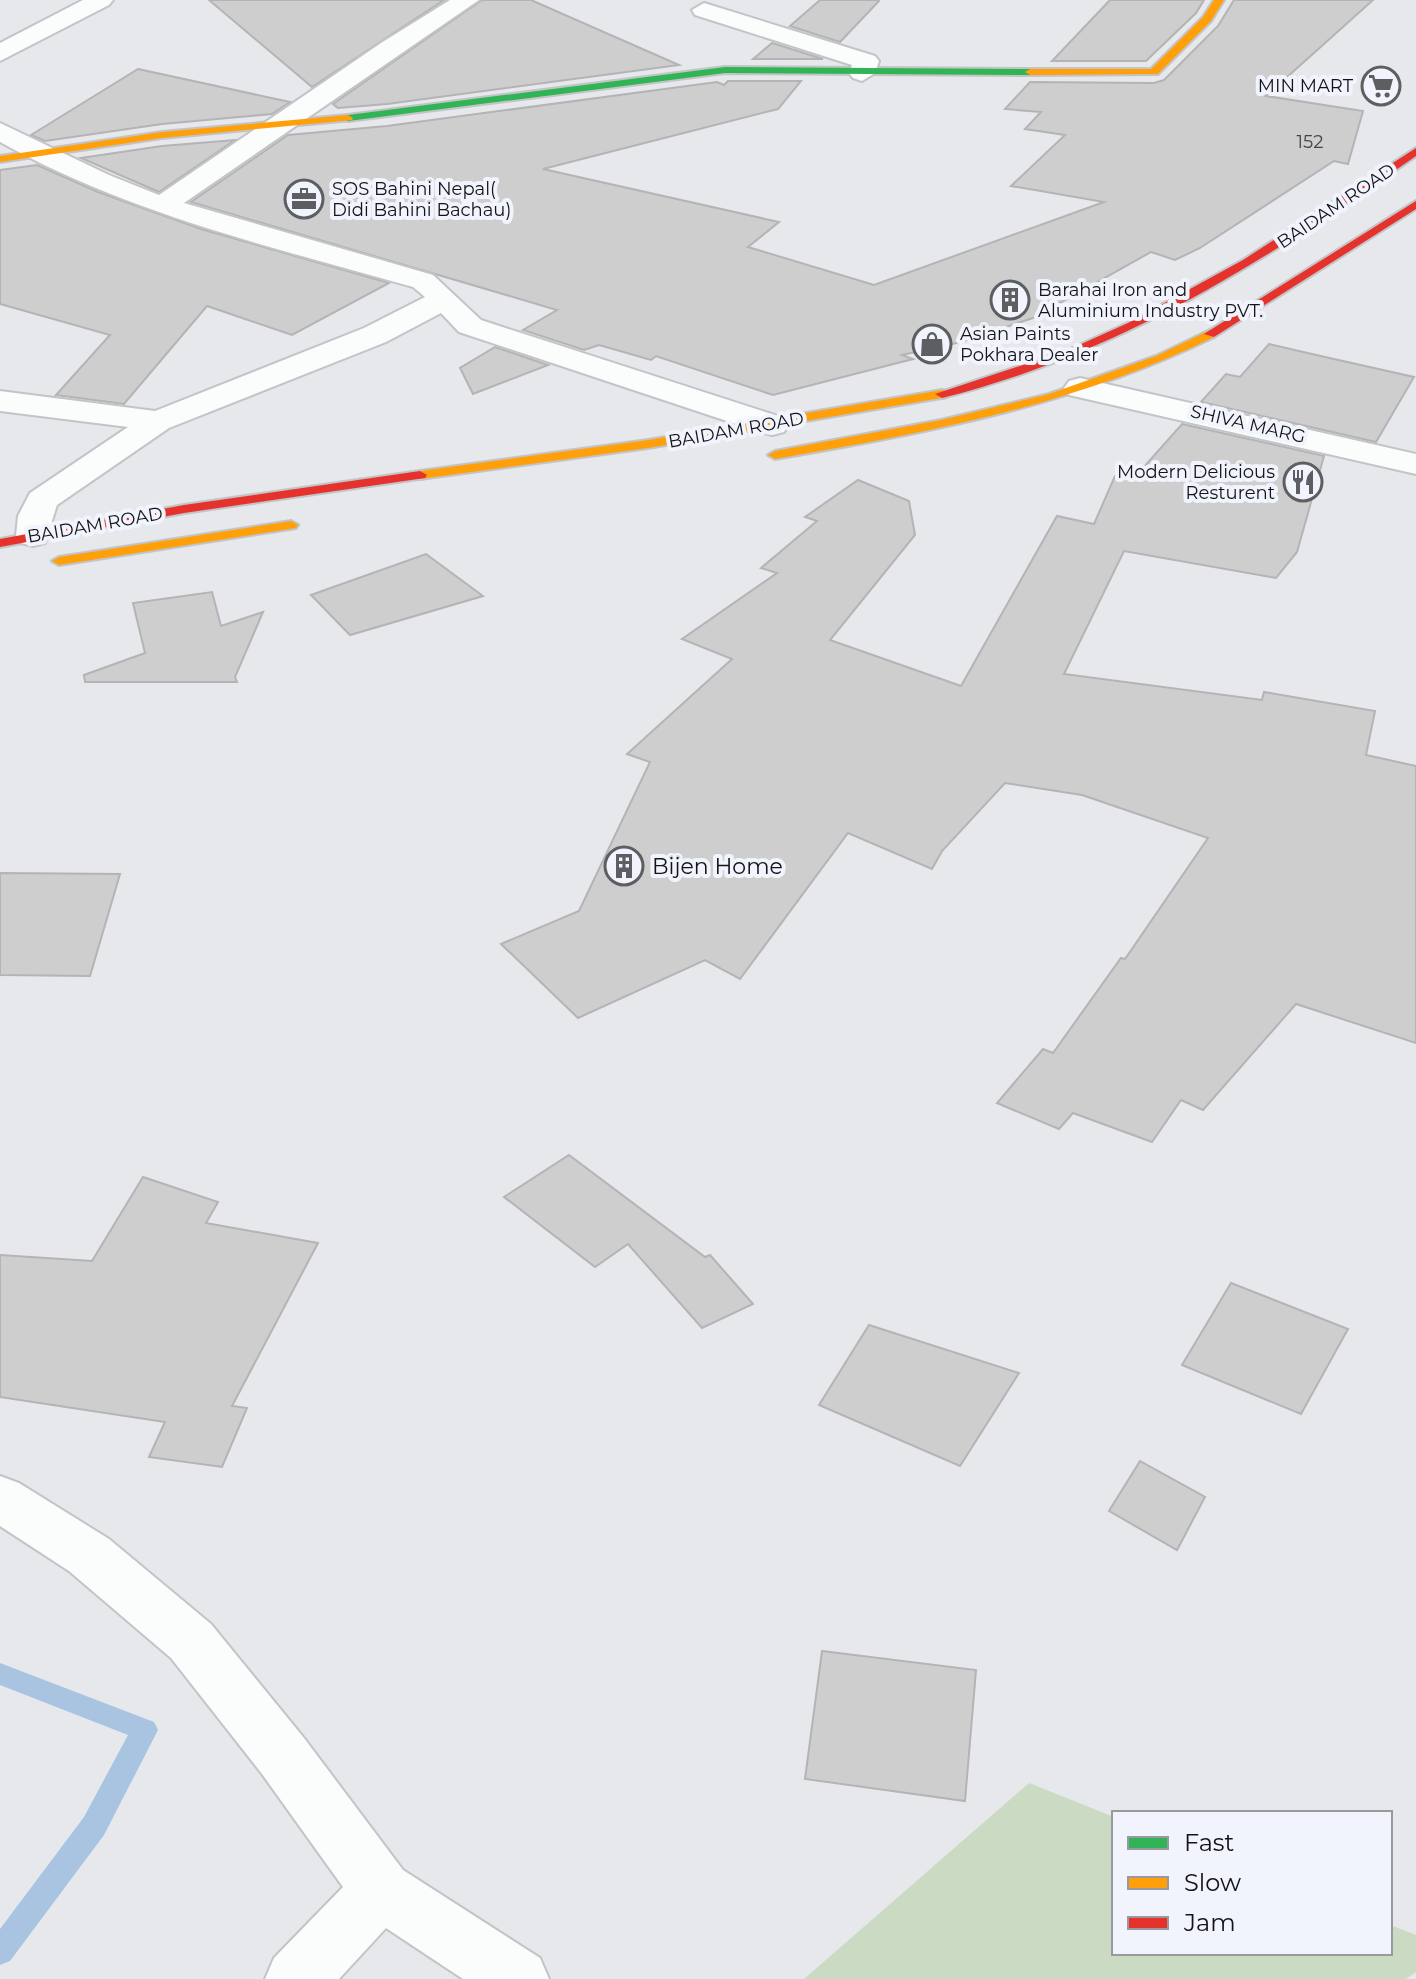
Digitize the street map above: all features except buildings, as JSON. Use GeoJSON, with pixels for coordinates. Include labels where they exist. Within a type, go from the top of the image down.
{"type":"FeatureCollection","features":[{"type":"Feature","properties":{"kind":"main road"},"geometry":{"type":"LineString","coordinates":[[0,159],[162,135],[387,115],[725,70],[1154,72],[1207,19],[1219,0]]}},
{"type":"Feature","properties":{"kind":"main road","name":"BAIDAM ROAD"},"geometry":{"type":"LineString","coordinates":[[39,550],[154,514],[609,452],[772,425],[962,387],[1052,362],[1114,337],[1273,248],[1416,151]]}},
{"type":"Feature","properties":{"kind":"main road","name":"BAIDAM ROAD"},"geometry":{"type":"LineString","coordinates":[[750,459],[856,441],[1080,388],[1165,356],[1241,320],[1377,234],[1416,204]]}},
{"type":"Feature","properties":{"kind":"main road","name":"BAIDAM ROAD"},"geometry":{"type":"LineString","coordinates":[[0,543],[39,550],[314,522]]}},
{"type":"Feature","properties":{"kind":"street"},"geometry":{"type":"LineString","coordinates":[[0,53],[101,0]]}},
{"type":"Feature","properties":{"kind":"street"},"geometry":{"type":"LineString","coordinates":[[165,203],[414,30],[467,0]]}},
{"type":"Feature","properties":{"kind":"street"},"geometry":{"type":"LineString","coordinates":[[704,10],[866,61],[862,73]]}},
{"type":"Feature","properties":{"kind":"street"},"geometry":{"type":"LineString","coordinates":[[0,131],[38,154],[87,177],[423,281],[470,326],[772,425]]}},
{"type":"Feature","properties":{"kind":"street"},"geometry":{"type":"LineString","coordinates":[[39,550],[35,516],[42,500],[158,421],[375,335],[445,299]]}},
{"type":"Feature","properties":{"kind":"street","name":"SHIVA MARG"},"geometry":{"type":"LineString","coordinates":[[1080,388],[1416,464]]}},
{"type":"Feature","properties":{"kind":"street"},"geometry":{"type":"LineString","coordinates":[[0,401],[158,421]]}},
{"type":"Feature","properties":{"kind":"street"},"geometry":{"type":"LineString","coordinates":[[0,1498],[89,1555],[191,1641],[283,1756],[381,1890],[517,1979]]}},
{"type":"Feature","properties":{"kind":"street"},"geometry":{"type":"LineString","coordinates":[[297,1979],[381,1890]]}},
{"type":"Feature","properties":{"kind":"green space"},"geometry":{"type":"Polygon","coordinates":[[[1029,1783],[1112,1816],[1112,1955],[1392,1955],[1392,1926],[1416,1935],[1416,1972],[1406,1979],[804,1979],[1029,1783]]]}},
{"type":"Feature","properties":{"kind":"waterway"},"geometry":{"type":"LineString","coordinates":[[0,1674],[145,1730],[94,1826],[0,1952]]}},
{"type":"Feature","properties":{"kind":"traffic: fast"},"geometry":{"type":"LineString","coordinates":[[348,118],[725,70],[1030,72]]}},
{"type":"Feature","properties":{"kind":"traffic: slow"},"geometry":{"type":"LineString","coordinates":[[1030,72],[1154,72],[1207,19],[1219,0]]}},
{"type":"Feature","properties":{"kind":"traffic: slow"},"geometry":{"type":"LineString","coordinates":[[0,159],[162,135],[348,118]]}},
{"type":"Feature","properties":{"kind":"traffic: slow"},"geometry":{"type":"LineString","coordinates":[[775,455],[941,424],[1053,396],[1108,379],[1210,334]]}},
{"type":"Feature","properties":{"kind":"traffic: slow"},"geometry":{"type":"LineString","coordinates":[[420,475],[648,444],[942,394]]}},
{"type":"Feature","properties":{"kind":"traffic: slow"},"geometry":{"type":"LineString","coordinates":[[59,561],[291,525]]}},
{"type":"Feature","properties":{"kind":"traffic: jam"},"geometry":{"type":"LineString","coordinates":[[942,394],[1009,375],[1133,326],[1247,263],[1416,151]]}},
{"type":"Feature","properties":{"kind":"traffic: jam"},"geometry":{"type":"LineString","coordinates":[[1210,334],[1416,204]]}},
{"type":"Feature","properties":{"kind":"traffic: jam"},"geometry":{"type":"LineString","coordinates":[[0,543],[184,509],[420,475]]}},
{"type":"Feature","properties":{"kind":"place","name":"MIN MART"},"geometry":{"type":"Point","coordinates":[1381,86]}},
{"type":"Feature","properties":{"kind":"place","name":"SOS Bahini Nepal( Didi Bahini Bachau)"},"geometry":{"type":"Point","coordinates":[304,199]}},
{"type":"Feature","properties":{"kind":"place","name":"Barahai Iron and Aluminium Industry PVT."},"geometry":{"type":"Point","coordinates":[1010,300]}},
{"type":"Feature","properties":{"kind":"place","name":"Asian Paints Pokhara Dealer"},"geometry":{"type":"Point","coordinates":[932,344]}},
{"type":"Feature","properties":{"kind":"place","name":"Modern Delicious Resturent"},"geometry":{"type":"Point","coordinates":[1303,482]}},
{"type":"Feature","properties":{"kind":"place","name":"Bijen Home"},"geometry":{"type":"Point","coordinates":[624,866]}}]}
